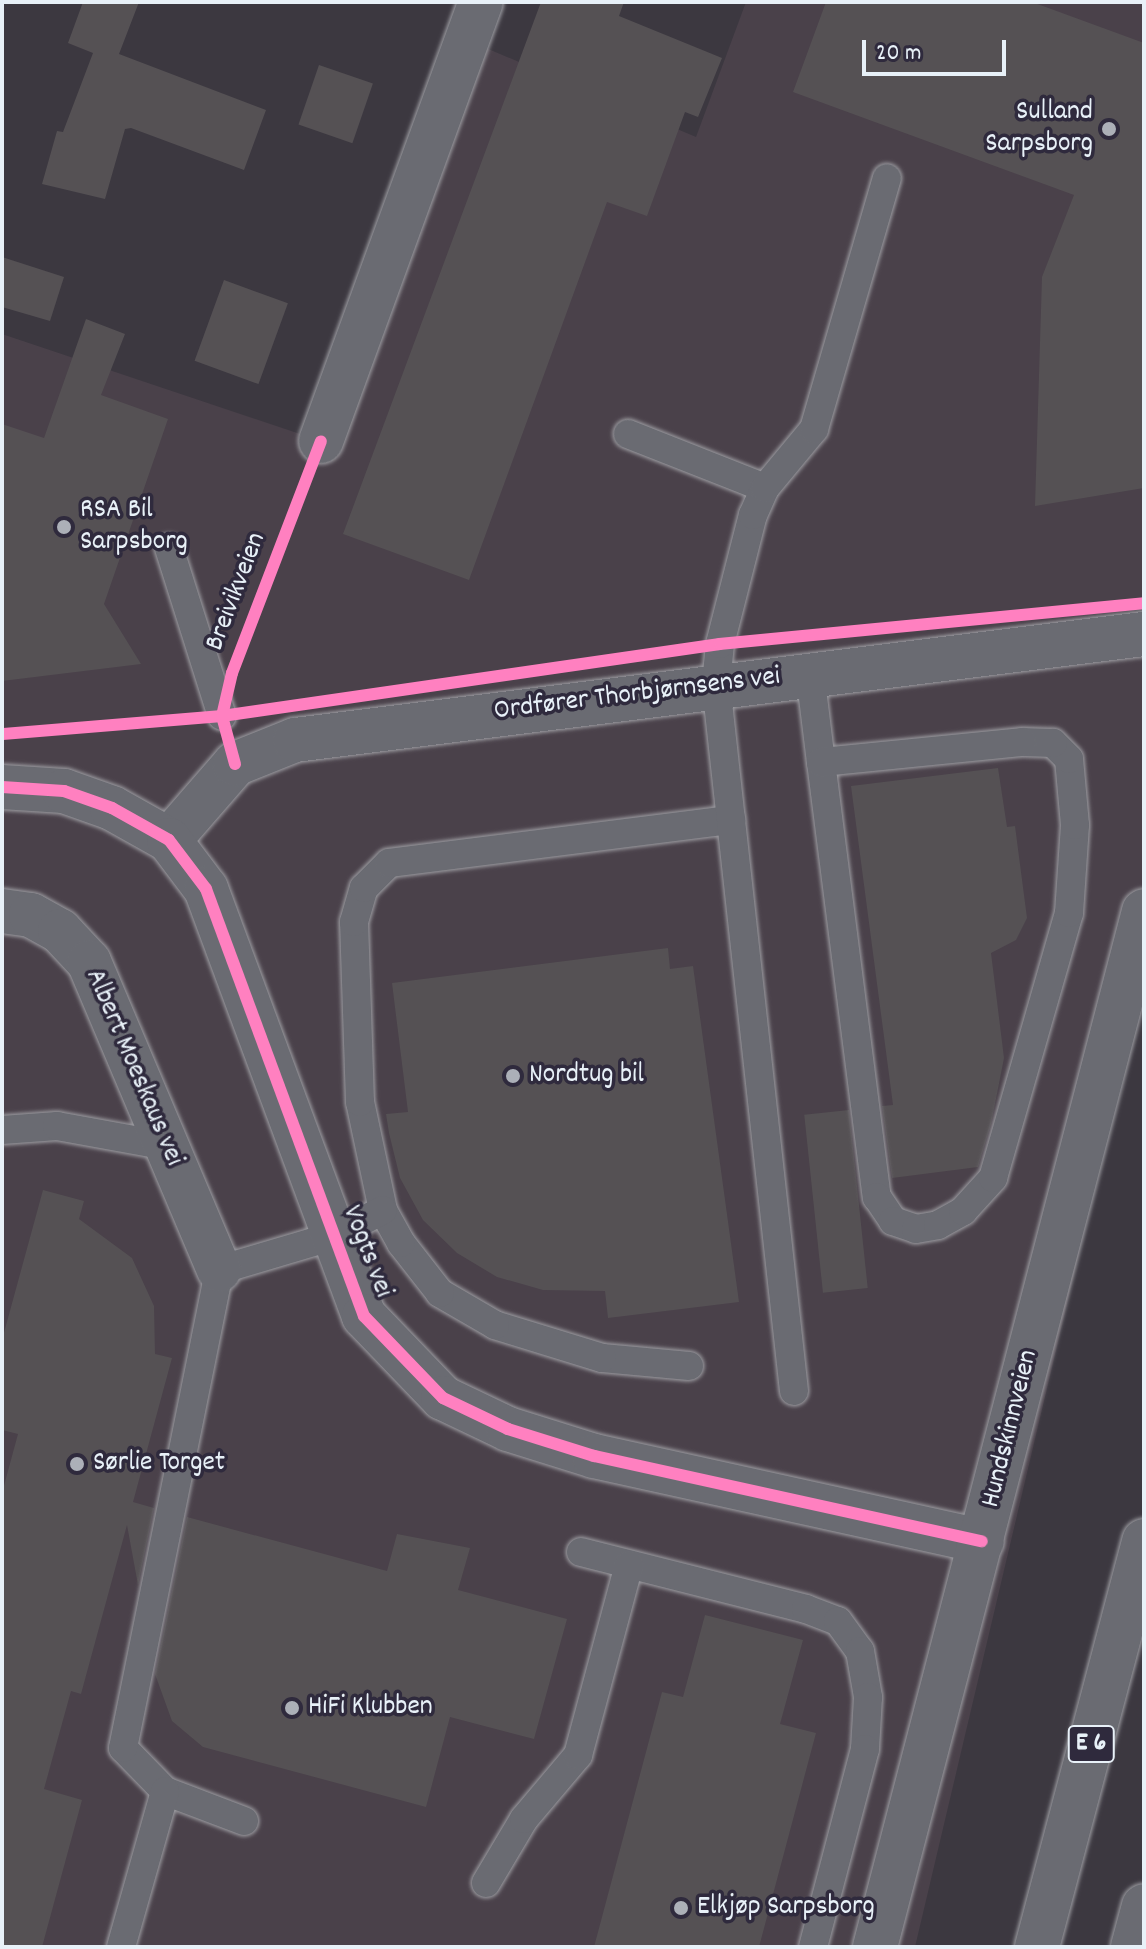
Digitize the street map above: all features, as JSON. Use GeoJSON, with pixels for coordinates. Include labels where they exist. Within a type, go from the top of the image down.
{"type":"FeatureCollection","features":[{"type":"Feature","properties":{"kind":"main road"},"geometry":{"type":"LineString","coordinates":[[321,441],[481,2]]}},
{"type":"Feature","properties":{"kind":"main road","name":"Ordfører Thorbjørnsens vei"},"geometry":{"type":"LineString","coordinates":[[169,840],[235,764],[295,740],[716,684],[1144,634]]}},
{"type":"Feature","properties":{"kind":"main road","name":"Vogts vei"},"geometry":{"type":"LineString","coordinates":[[2,787],[64,791],[112,808],[169,840],[206,889],[364,1316],[411,1371],[443,1398],[495,1423],[594,1456],[982,1541]]}},
{"type":"Feature","properties":{"kind":"main road","name":"Albert Moeskaus vei"},"geometry":{"type":"LineString","coordinates":[[2,911],[31,915],[60,931],[89,962],[219,1270]]}},
{"type":"Feature","properties":{"kind":"main road","name":"Hundskinnveien"},"geometry":{"type":"LineString","coordinates":[[875,1947],[1144,911]]}},
{"type":"Feature","properties":{"kind":"main road","name":"E 6"},"geometry":{"type":"LineString","coordinates":[[1037,1947],[1144,1541]]}},
{"type":"Feature","properties":{"kind":"main road"},"geometry":{"type":"LineString","coordinates":[[1133,1947],[1144,1906]]}},
{"type":"Feature","properties":{"kind":"lane"},"geometry":{"type":"LineString","coordinates":[[794,1391],[716,684],[720,644],[765,488],[814,429],[887,178]]}},
{"type":"Feature","properties":{"kind":"lane"},"geometry":{"type":"LineString","coordinates":[[628,434],[765,488]]}},
{"type":"Feature","properties":{"kind":"lane"},"geometry":{"type":"LineString","coordinates":[[169,548],[222,716]]}},
{"type":"Feature","properties":{"kind":"lane"},"geometry":{"type":"LineString","coordinates":[[810,673],[821,762],[877,1197],[893,1221],[916,1229],[938,1225],[963,1211],[993,1178],[1069,913],[1075,825],[1069,759],[1053,743],[1022,742],[821,762]]}},
{"type":"Feature","properties":{"kind":"lane"},"geometry":{"type":"LineString","coordinates":[[689,1366],[602,1358],[495,1325],[440,1293],[383,1210],[360,1102],[354,922],[364,888],[389,863],[731,820]]}},
{"type":"Feature","properties":{"kind":"lane"},"geometry":{"type":"LineString","coordinates":[[2,1130],[57,1126],[167,1146]]}},
{"type":"Feature","properties":{"kind":"lane"},"geometry":{"type":"LineString","coordinates":[[244,1821],[165,1791],[123,1748],[219,1270],[334,1236],[383,1210]]}},
{"type":"Feature","properties":{"kind":"lane"},"geometry":{"type":"LineString","coordinates":[[581,1552],[806,1609],[838,1621],[860,1651],[868,1697],[865,1749],[813,1947]]}},
{"type":"Feature","properties":{"kind":"lane"},"geometry":{"type":"LineString","coordinates":[[486,1883],[524,1819],[578,1755],[629,1565]]}},
{"type":"Feature","properties":{"kind":"lane"},"geometry":{"type":"LineString","coordinates":[[121,1947],[165,1791]]}},
{"type":"Feature","properties":{"kind":"shaded area"},"geometry":{"type":"Polygon","coordinates":[[[746,2],[1144,2],[1144,978],[915,1947],[2,1947],[2,334],[321,441],[467,40],[696,137],[746,2]]]}},
{"type":"Feature","properties":{"kind":"building"},"geometry":{"type":"Polygon","coordinates":[[[83,2],[139,2],[119,54],[266,110],[244,170],[131,128],[125,129],[105,199],[42,184],[57,131],[63,132],[93,53],[68,43],[83,2]]]}},
{"type":"Feature","properties":{"kind":"building"},"geometry":{"type":"Polygon","coordinates":[[[541,2],[624,2],[619,16],[722,58],[698,117],[685,112],[647,216],[607,202],[469,580],[343,534],[541,2]]]}},
{"type":"Feature","properties":{"kind":"building"},"geometry":{"type":"Polygon","coordinates":[[[826,2],[1032,2],[1144,43],[1144,488],[1035,506],[1042,277],[1074,195],[793,92],[826,2]]]}},
{"type":"Feature","properties":{"kind":"building"},"geometry":{"type":"Polygon","coordinates":[[[319,65],[373,84],[352,143],[298,125],[319,65]]]}},
{"type":"Feature","properties":{"kind":"building"},"geometry":{"type":"Polygon","coordinates":[[[2,257],[64,277],[50,321],[2,307],[2,257]]]}},
{"type":"Feature","properties":{"kind":"building"},"geometry":{"type":"Polygon","coordinates":[[[224,280],[288,303],[258,384],[195,361],[224,280]]]}},
{"type":"Feature","properties":{"kind":"building"},"geometry":{"type":"Polygon","coordinates":[[[86,319],[125,334],[101,395],[168,419],[104,604],[141,664],[2,681],[2,424],[44,438],[86,319]]]}},
{"type":"Feature","properties":{"kind":"building"},"geometry":{"type":"Polygon","coordinates":[[[998,768],[1007,827],[1015,826],[1027,918],[1016,940],[991,953],[1004,1058],[991,1124],[978,1167],[892,1178],[882,1106],[893,1105],[851,786],[998,768]]]}},
{"type":"Feature","properties":{"kind":"building"},"geometry":{"type":"Polygon","coordinates":[[[668,948],[670,969],[693,966],[739,1302],[608,1318],[605,1291],[543,1290],[497,1277],[457,1253],[423,1220],[400,1178],[386,1114],[408,1112],[392,983],[668,948]]]}},
{"type":"Feature","properties":{"kind":"building"},"geometry":{"type":"Polygon","coordinates":[[[849,1110],[868,1288],[823,1293],[804,1115],[849,1110]]]}},
{"type":"Feature","properties":{"kind":"building","name":"Sørlie Torget"},"geometry":{"type":"Polygon","coordinates":[[[43,1190],[84,1201],[79,1219],[132,1258],[154,1306],[155,1354],[172,1358],[133,1502],[154,1508],[138,1585],[127,1525],[81,1694],[71,1691],[44,1789],[82,1800],[42,1947],[2,1947],[2,1493],[18,1434],[2,1430],[2,1340],[43,1190]]]}},
{"type":"Feature","properties":{"kind":"building"},"geometry":{"type":"Polygon","coordinates":[[[187,1517],[387,1571],[397,1534],[470,1548],[458,1590],[567,1619],[534,1739],[450,1717],[426,1807],[203,1747],[172,1721],[155,1674],[187,1517]]]}},
{"type":"Feature","properties":{"kind":"building"},"geometry":{"type":"Polygon","coordinates":[[[705,1615],[803,1640],[780,1724],[816,1733],[759,1947],[594,1947],[662,1692],[683,1697],[705,1615]]]}},
{"type":"Feature","properties":{"kind":"cycle path","name":"Breivikveien"},"geometry":{"type":"LineString","coordinates":[[235,764],[222,716],[232,673],[321,441]]}},
{"type":"Feature","properties":{"kind":"cycle path"},"geometry":{"type":"LineString","coordinates":[[2,734],[222,716],[720,644],[1144,603]]}},
{"type":"Feature","properties":{"kind":"cycle path"},"geometry":{"type":"LineString","coordinates":[[2,787],[64,791],[112,808],[169,840],[206,889],[364,1316],[443,1398],[508,1429],[594,1456],[982,1541]]}},
{"type":"Feature","properties":{"kind":"place","name":"Sulland Sarpsborg"},"geometry":{"type":"Point","coordinates":[1109,129]}},
{"type":"Feature","properties":{"kind":"place","name":"RSA Bil Sarpsborg"},"geometry":{"type":"Point","coordinates":[64,527]}},
{"type":"Feature","properties":{"kind":"place","name":"Nordtug bil"},"geometry":{"type":"Point","coordinates":[513,1076]}},
{"type":"Feature","properties":{"kind":"place","name":"Sørlie Torget"},"geometry":{"type":"Point","coordinates":[77,1464]}},
{"type":"Feature","properties":{"kind":"place","name":"HiFi Klubben"},"geometry":{"type":"Point","coordinates":[292,1708]}},
{"type":"Feature","properties":{"kind":"place","name":"Elkjøp Sarpsborg"},"geometry":{"type":"Point","coordinates":[681,1908]}}]}
